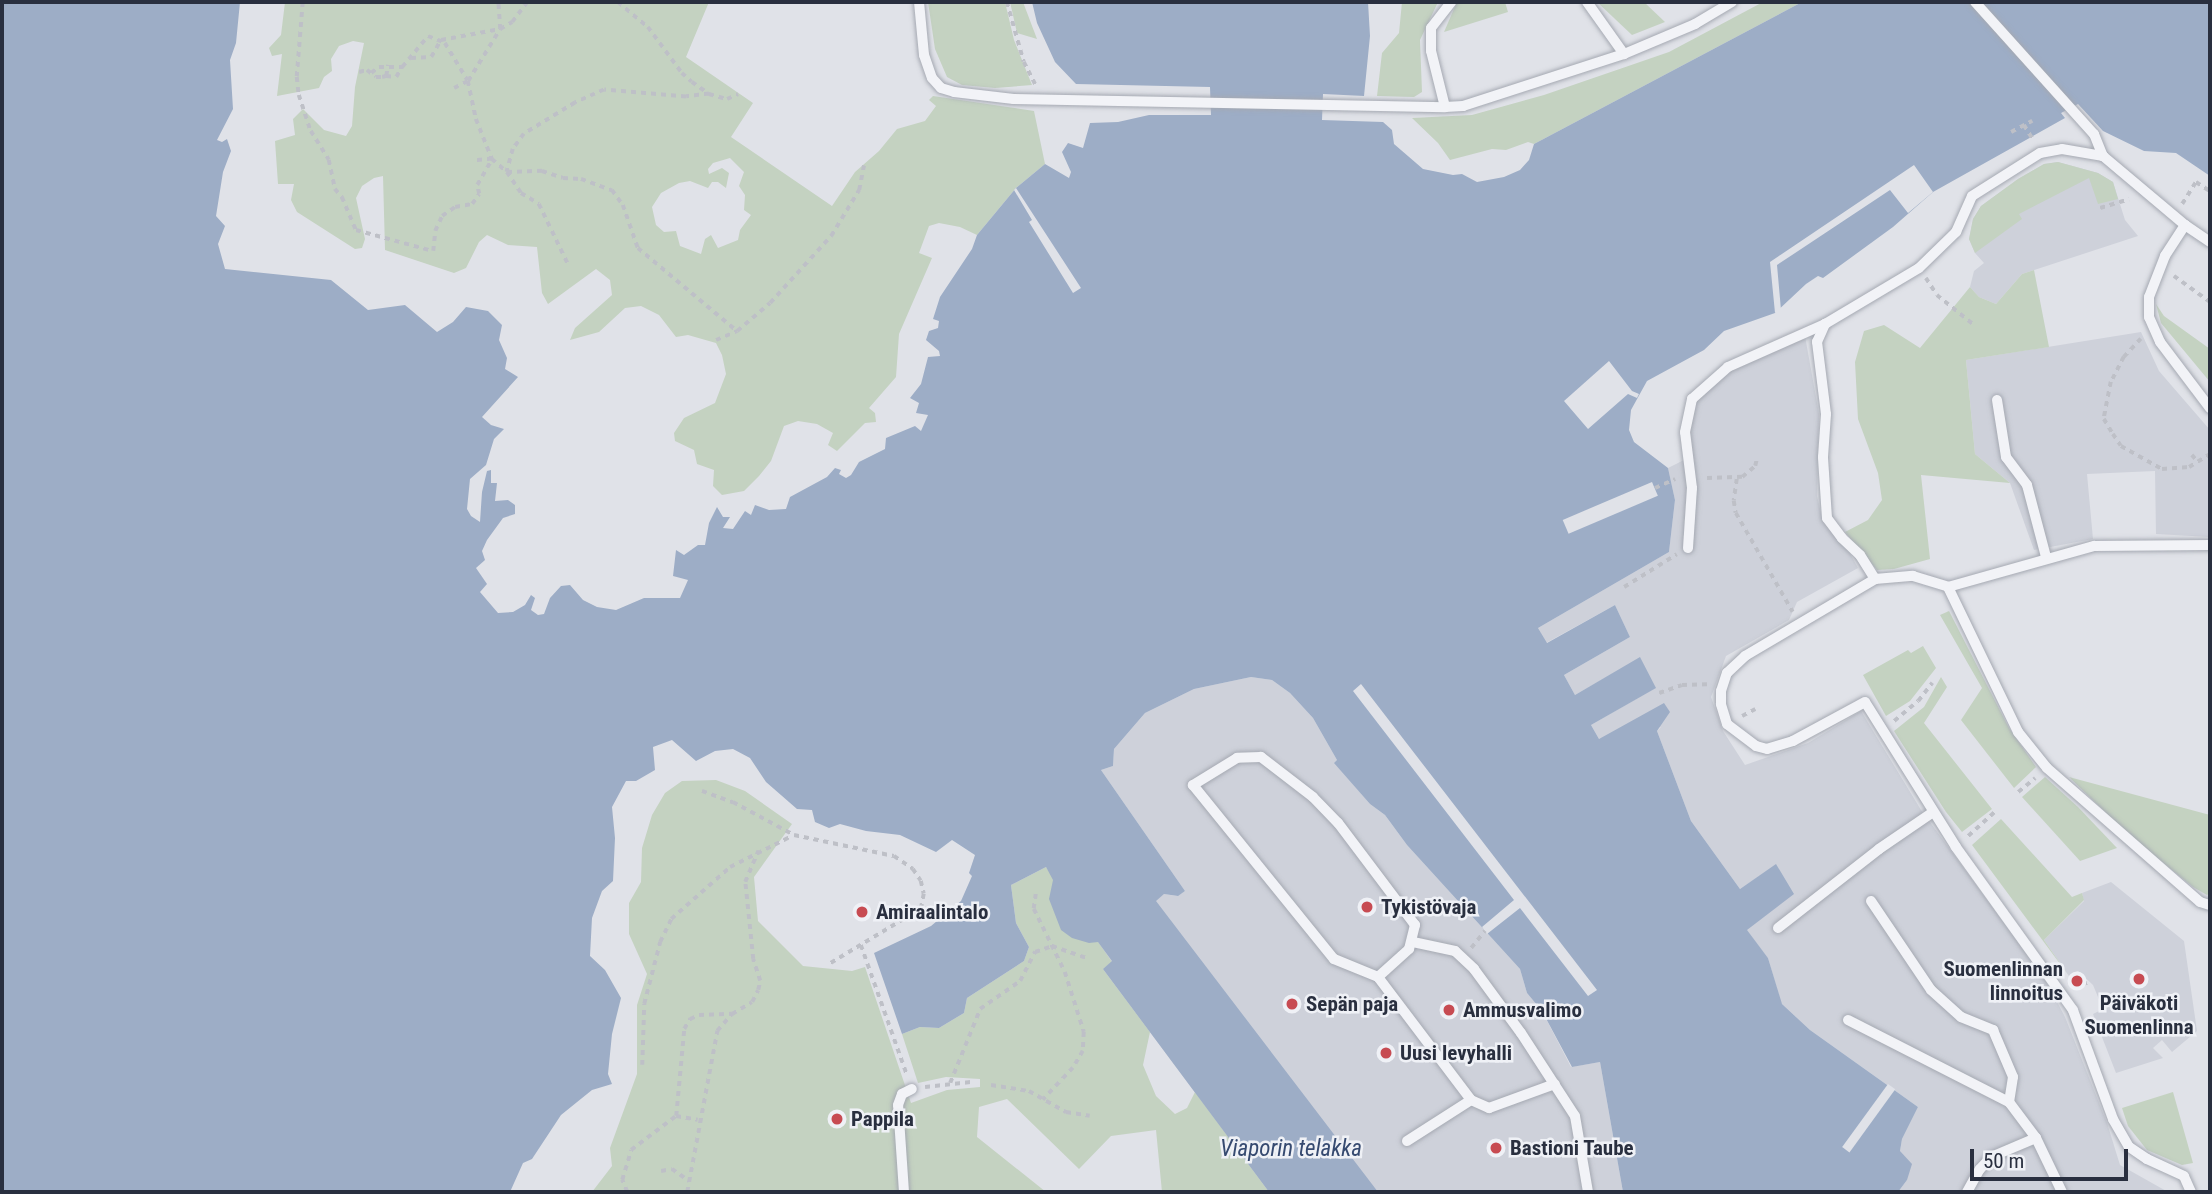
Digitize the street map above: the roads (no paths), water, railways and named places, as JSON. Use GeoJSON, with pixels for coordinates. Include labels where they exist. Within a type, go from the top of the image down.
{"type":"FeatureCollection","features":[{"type":"Feature","properties":{"kind":"lane"},"geometry":{"type":"LineString","coordinates":[[919,2],[923,55],[932,78],[942,88],[974,96],[1331,107],[1463,106],[1624,54],[1695,24],[1732,2]]}},
{"type":"Feature","properties":{"kind":"lane"},"geometry":{"type":"LineString","coordinates":[[1445,107],[1431,51],[1431,28],[1451,2]]}},
{"type":"Feature","properties":{"kind":"lane"},"geometry":{"type":"LineString","coordinates":[[1587,2],[1624,54]]}},
{"type":"Feature","properties":{"kind":"lane"},"geometry":{"type":"LineString","coordinates":[[1975,2],[2094,134],[2103,156],[2145,194],[2210,242]]}},
{"type":"Feature","properties":{"kind":"lane"},"geometry":{"type":"LineString","coordinates":[[1688,548],[1692,488],[1685,432],[1692,399],[1728,367],[1825,324],[1919,268],[1956,232],[1972,195],[2040,153],[2062,149],[2103,156]]}},
{"type":"Feature","properties":{"kind":"lane"},"geometry":{"type":"LineString","coordinates":[[2185,225],[2161,267],[2150,297],[2149,317],[2160,342],[2210,408]]}},
{"type":"Feature","properties":{"kind":"lane"},"geometry":{"type":"LineString","coordinates":[[1825,324],[1817,342],[1826,414],[1823,457],[1827,518],[1842,538],[1860,555],[1875,579]]}},
{"type":"Feature","properties":{"kind":"lane"},"geometry":{"type":"LineString","coordinates":[[1997,400],[2006,457],[2027,485],[2046,557]]}},
{"type":"Feature","properties":{"kind":"lane"},"geometry":{"type":"LineString","coordinates":[[2190,1192],[2184,1176],[2129,1147],[2113,1119],[2073,1010],[1933,812],[1865,702],[1793,741],[1767,749],[1756,746],[1727,724],[1721,704],[1727,674],[1745,656],[1875,579],[1913,576],[1948,587],[2046,557],[2094,546],[2210,545]]}},
{"type":"Feature","properties":{"kind":"lane"},"geometry":{"type":"LineString","coordinates":[[1948,587],[2018,732],[2047,768],[2200,902],[2210,905]]}},
{"type":"Feature","properties":{"kind":"lane"},"geometry":{"type":"LineString","coordinates":[[1378,977],[1413,942],[1415,925],[1338,823],[1276,766],[1261,757],[1237,758],[1193,785],[1334,959],[1378,977],[1471,1100],[1489,1108],[1555,1084]]}},
{"type":"Feature","properties":{"kind":"lane"},"geometry":{"type":"LineString","coordinates":[[1777,928],[1879,849],[1933,812]]}},
{"type":"Feature","properties":{"kind":"lane"},"geometry":{"type":"LineString","coordinates":[[1871,901],[1931,990],[1961,1017],[1993,1030],[2013,1077],[2009,1102]]}},
{"type":"Feature","properties":{"kind":"lane"},"geometry":{"type":"LineString","coordinates":[[1413,942],[1455,951],[1474,969],[1555,1084],[1575,1116],[1588,1192]]}},
{"type":"Feature","properties":{"kind":"lane"},"geometry":{"type":"LineString","coordinates":[[1848,1020],[2009,1102],[2036,1138],[2062,1192]]}},
{"type":"Feature","properties":{"kind":"lane"},"geometry":{"type":"LineString","coordinates":[[904,1192],[898,1105],[902,1094],[912,1089]]}},
{"type":"Feature","properties":{"kind":"lane"},"geometry":{"type":"LineString","coordinates":[[1408,1141],[1471,1100]]}},
{"type":"Feature","properties":{"kind":"lane"},"geometry":{"type":"LineString","coordinates":[[1967,1192],[1980,1169],[1992,1157],[2036,1138]]}},
{"type":"Feature","properties":{"kind":"water","name":"Viaporin telakka"},"geometry":{"type":"Polygon","coordinates":[[[2,2],[240,2],[236,43],[230,60],[233,109],[217,140],[222,142],[227,139],[231,151],[223,172],[216,216],[225,226],[218,244],[225,269],[331,280],[368,310],[405,305],[437,332],[453,322],[466,307],[488,311],[502,325],[499,340],[507,358],[505,369],[518,377],[482,417],[491,425],[504,429],[494,439],[486,465],[470,479],[467,509],[471,516],[480,522],[482,492],[487,471],[491,470],[491,483],[497,483],[495,501],[508,500],[515,505],[515,514],[503,518],[482,551],[485,560],[476,568],[487,584],[480,592],[498,613],[513,612],[525,605],[531,595],[535,598],[531,610],[538,615],[544,614],[550,598],[561,586],[570,585],[583,600],[597,607],[616,610],[644,598],[680,598],[688,580],[673,576],[676,550],[684,555],[698,545],[705,545],[709,523],[717,507],[723,517],[730,517],[723,528],[733,529],[745,511],[751,515],[755,505],[769,510],[786,509],[790,497],[827,477],[835,468],[841,470],[839,474],[846,478],[851,475],[859,462],[885,449],[886,438],[915,426],[921,431],[928,415],[916,413],[919,403],[910,398],[921,384],[928,357],[940,356],[939,351],[926,340],[929,331],[938,328],[939,321],[933,319],[940,297],[972,249],[977,235],[1016,188],[1045,164],[1069,178],[1071,172],[1062,152],[1068,143],[1083,148],[1090,123],[1118,122],[1149,115],[1211,115],[1210,87],[1076,84],[1055,62],[1037,23],[1032,2],[1368,2],[1370,36],[1364,96],[1323,94],[1322,120],[1383,122],[1392,130],[1394,144],[1423,169],[1453,175],[1462,174],[1477,182],[1504,177],[1520,170],[1529,160],[1534,144],[1802,2],[2210,2],[2210,176],[2176,153],[2144,151],[2103,131],[2078,104],[2061,113],[2065,118],[1933,192],[1893,227],[1823,278],[1818,276],[1806,284],[1775,313],[1724,331],[1704,350],[1647,381],[1631,410],[1629,430],[1634,442],[1668,468],[1675,500],[1669,552],[1538,628],[1547,643],[1615,605],[1630,637],[1564,675],[1575,695],[1640,657],[1656,688],[1591,725],[1599,739],[1664,703],[1670,712],[1657,731],[1691,821],[1740,889],[1776,864],[1794,894],[1747,930],[1768,958],[1782,1004],[1810,1030],[1918,1107],[1902,1139],[1900,1151],[1912,1164],[1907,1180],[1898,1192],[1623,1192],[1600,1062],[1572,1067],[1542,1011],[1527,993],[1520,969],[1407,845],[1385,815],[1370,804],[1334,763],[1337,760],[1313,718],[1290,693],[1272,680],[1251,677],[1194,689],[1145,713],[1114,749],[1113,766],[1101,770],[1185,891],[1178,896],[1164,894],[1156,901],[1378,1192],[1269,1192],[1103,969],[1112,961],[1098,942],[1089,943],[1072,938],[1061,930],[1049,899],[1053,880],[1046,867],[1011,885],[1016,923],[1029,947],[1024,961],[967,998],[964,1013],[939,1028],[920,1027],[902,1034],[874,953],[931,926],[961,901],[972,876],[969,873],[975,855],[952,840],[936,852],[900,835],[866,831],[840,824],[829,828],[815,822],[812,810],[797,809],[766,782],[750,758],[733,749],[715,751],[696,761],[672,740],[653,747],[655,770],[636,781],[626,781],[612,807],[615,838],[613,881],[602,891],[592,918],[590,956],[605,970],[621,998],[612,1034],[608,1074],[612,1084],[592,1090],[561,1115],[532,1159],[523,1163],[510,1192],[2,1192],[2,2]]]}},
{"type":"Feature","properties":{"kind":"place","name":"Tykistövaja"},"geometry":{"type":"Point","coordinates":[1367,907]}},
{"type":"Feature","properties":{"kind":"place","name":"Amiraalintalo"},"geometry":{"type":"Point","coordinates":[862,912]}},
{"type":"Feature","properties":{"kind":"place","name":"Päiväkoti Suomenlinna"},"geometry":{"type":"Point","coordinates":[2139,979]}},
{"type":"Feature","properties":{"kind":"place","name":"Suomenlinnan linnoitus"},"geometry":{"type":"Point","coordinates":[2077,981]}},
{"type":"Feature","properties":{"kind":"place","name":"Sepän paja"},"geometry":{"type":"Point","coordinates":[1292,1004]}},
{"type":"Feature","properties":{"kind":"place","name":"Ammusvalimo"},"geometry":{"type":"Point","coordinates":[1449,1010]}},
{"type":"Feature","properties":{"kind":"place","name":"Uusi levyhalli"},"geometry":{"type":"Point","coordinates":[1386,1053]}},
{"type":"Feature","properties":{"kind":"place","name":"Pappila"},"geometry":{"type":"Point","coordinates":[837,1119]}},
{"type":"Feature","properties":{"kind":"place","name":"Bastioni Taube"},"geometry":{"type":"Point","coordinates":[1496,1148]}}]}
